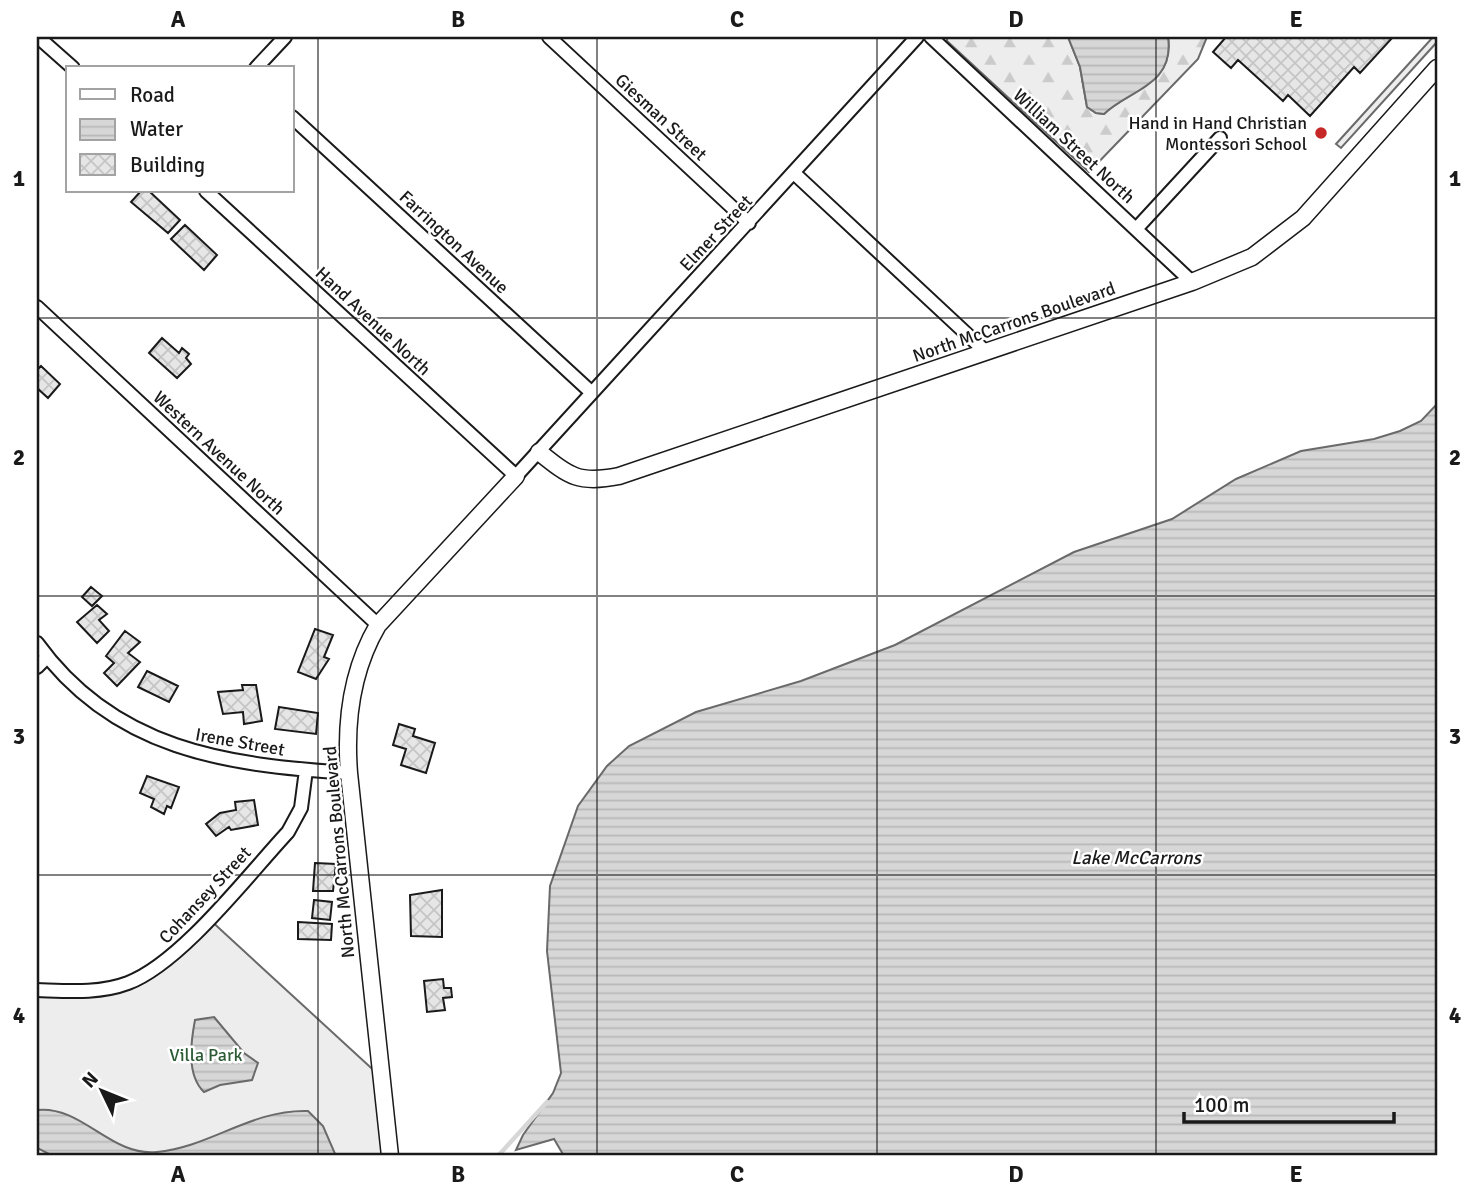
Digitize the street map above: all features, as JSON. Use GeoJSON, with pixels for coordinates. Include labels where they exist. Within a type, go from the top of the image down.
{"type":"FeatureCollection","features":[{"type":"Feature","properties":{"kind":"street"},"geometry":{"type":"LineString","coordinates":[[38,37],[71,66]]}},
{"type":"Feature","properties":{"kind":"street"},"geometry":{"type":"LineString","coordinates":[[258,66],[285,37]]}},
{"type":"Feature","properties":{"kind":"street","name":"Giesman Street"},"geometry":{"type":"LineString","coordinates":[[549,37],[750,223]]}},
{"type":"Feature","properties":{"kind":"street","name":"Elmer Street"},"geometry":{"type":"LineString","coordinates":[[516,476],[795,174],[917,37]]}},
{"type":"Feature","properties":{"kind":"street","name":"William Street North"},"geometry":{"type":"LineString","coordinates":[[931,37],[1192,282]]}},
{"type":"Feature","properties":{"kind":"street","name":"North McCarrons Boulevard"},"geometry":{"type":"LineString","coordinates":[[539,453],[569,476],[584,481],[619,476],[1192,282],[1252,257],[1303,218],[1437,68]]}},
{"type":"Feature","properties":{"kind":"street","name":"Farrington Avenue"},"geometry":{"type":"LineString","coordinates":[[294,119],[592,393]]}},
{"type":"Feature","properties":{"kind":"street"},"geometry":{"type":"LineString","coordinates":[[1137,228],[1220,138]]}},
{"type":"Feature","properties":{"kind":"street"},"geometry":{"type":"LineString","coordinates":[[795,174],[986,352]]}},
{"type":"Feature","properties":{"kind":"street","name":"Hand Avenue North"},"geometry":{"type":"LineString","coordinates":[[207,192],[516,476]]}},
{"type":"Feature","properties":{"kind":"street","name":"Western Avenue North"},"geometry":{"type":"LineString","coordinates":[[37,307],[378,625]]}},
{"type":"Feature","properties":{"kind":"street","name":"North McCarrons Boulevard"},"geometry":{"type":"LineString","coordinates":[[390,1156],[349,773],[347,731],[352,689],[368,642],[378,625],[516,476]]}},
{"type":"Feature","properties":{"kind":"street","name":"Irene Street"},"geometry":{"type":"LineString","coordinates":[[37,643],[85,696],[113,716],[166,744],[229,761],[349,773]]}},
{"type":"Feature","properties":{"kind":"street"},"geometry":{"type":"LineString","coordinates":[[37,667],[47,657]]}},
{"type":"Feature","properties":{"kind":"street","name":"Cohansey Street"},"geometry":{"type":"LineString","coordinates":[[37,990],[107,989],[127,983],[163,963],[288,832],[301,808],[306,770]]}},
{"type":"Feature","properties":{"kind":"green space"},"geometry":{"type":"Polygon","coordinates":[[[947,37],[1068,37],[1080,67],[1087,107],[1096,113],[1104,114],[1157,76],[1168,53],[1168,37],[1207,37],[1198,59],[1089,172],[947,41],[947,37]]]}},
{"type":"Feature","properties":{"kind":"shaded area"},"geometry":{"type":"Polygon","coordinates":[[[1433,37],[1437,37],[1437,42],[1341,148],[1336,144],[1433,37]]]}},
{"type":"Feature","properties":{"kind":"shaded area","name":"Villa Park"},"geometry":{"type":"Polygon","coordinates":[[[208,918],[381,1077],[390,1156],[37,1156],[37,990],[75,992],[148,973],[208,918]]]}},
{"type":"Feature","properties":{"kind":"water"},"geometry":{"type":"Polygon","coordinates":[[[1068,37],[1168,37],[1168,53],[1164,66],[1148,85],[1104,114],[1096,113],[1087,107],[1080,67],[1068,37]]]}},
{"type":"Feature","properties":{"kind":"water","name":"Lake McCarrons"},"geometry":{"type":"Polygon","coordinates":[[[1437,404],[1437,1156],[564,1156],[554,1139],[516,1150],[523,1135],[553,1093],[561,1073],[547,951],[550,886],[578,806],[607,766],[629,746],[696,712],[801,681],[895,645],[1074,552],[1172,519],[1236,479],[1301,451],[1374,439],[1400,431],[1421,421],[1437,404]]]}},
{"type":"Feature","properties":{"kind":"water"},"geometry":{"type":"Polygon","coordinates":[[[214,1017],[244,1053],[258,1063],[252,1080],[220,1085],[204,1092],[194,1077],[192,1038],[195,1020],[214,1017]]]}},
{"type":"Feature","properties":{"kind":"water"},"geometry":{"type":"Polygon","coordinates":[[[37,1110],[68,1115],[125,1147],[157,1152],[195,1143],[268,1116],[308,1111],[323,1126],[336,1156],[53,1156],[37,1148],[37,1110]]]}},
{"type":"Feature","properties":{"kind":"building"},"geometry":{"type":"Polygon","coordinates":[[[1226,37],[1393,37],[1360,73],[1354,67],[1310,116],[1288,95],[1283,101],[1238,60],[1231,68],[1213,52],[1226,37]]]}},
{"type":"Feature","properties":{"kind":"building"},"geometry":{"type":"Polygon","coordinates":[[[140,192],[150,192],[180,220],[168,233],[131,202],[140,192]]]}},
{"type":"Feature","properties":{"kind":"building"},"geometry":{"type":"Polygon","coordinates":[[[185,225],[217,255],[204,270],[171,239],[185,225]]]}},
{"type":"Feature","properties":{"kind":"building"},"geometry":{"type":"Polygon","coordinates":[[[162,338],[179,353],[182,348],[189,354],[186,358],[191,364],[177,378],[149,353],[162,338]]]}},
{"type":"Feature","properties":{"kind":"building"},"geometry":{"type":"Polygon","coordinates":[[[41,366],[60,384],[48,398],[37,388],[37,370],[41,366]]]}},
{"type":"Feature","properties":{"kind":"building"},"geometry":{"type":"Polygon","coordinates":[[[91,587],[102,596],[92,606],[82,597],[91,587]]]}},
{"type":"Feature","properties":{"kind":"building"},"geometry":{"type":"Polygon","coordinates":[[[97,605],[107,614],[99,620],[109,631],[97,643],[77,622],[97,605]]]}},
{"type":"Feature","properties":{"kind":"building"},"geometry":{"type":"Polygon","coordinates":[[[315,629],[333,635],[324,657],[329,659],[316,679],[298,672],[315,629]]]}},
{"type":"Feature","properties":{"kind":"building"},"geometry":{"type":"Polygon","coordinates":[[[125,631],[140,642],[128,653],[140,662],[117,686],[104,673],[114,663],[106,656],[125,631]]]}},
{"type":"Feature","properties":{"kind":"building"},"geometry":{"type":"Polygon","coordinates":[[[147,671],[178,686],[169,702],[138,687],[147,671]]]}},
{"type":"Feature","properties":{"kind":"building"},"geometry":{"type":"Polygon","coordinates":[[[242,685],[256,685],[262,721],[244,724],[243,712],[223,714],[218,692],[243,690],[242,685]]]}},
{"type":"Feature","properties":{"kind":"building"},"geometry":{"type":"Polygon","coordinates":[[[279,707],[318,713],[316,734],[275,729],[279,707]]]}},
{"type":"Feature","properties":{"kind":"building"},"geometry":{"type":"Polygon","coordinates":[[[399,724],[415,729],[413,736],[435,743],[426,773],[401,765],[406,749],[393,745],[399,724]]]}},
{"type":"Feature","properties":{"kind":"building"},"geometry":{"type":"Polygon","coordinates":[[[147,776],[179,787],[171,808],[167,806],[164,814],[151,807],[154,799],[140,793],[147,776]]]}},
{"type":"Feature","properties":{"kind":"building"},"geometry":{"type":"Polygon","coordinates":[[[254,800],[258,825],[231,830],[229,827],[216,836],[206,824],[220,813],[236,810],[235,802],[254,800]]]}},
{"type":"Feature","properties":{"kind":"building"},"geometry":{"type":"Polygon","coordinates":[[[315,863],[336,864],[333,891],[313,891],[315,863]]]}},
{"type":"Feature","properties":{"kind":"building"},"geometry":{"type":"Polygon","coordinates":[[[442,890],[442,937],[411,936],[410,895],[442,890]]]}},
{"type":"Feature","properties":{"kind":"building"},"geometry":{"type":"Polygon","coordinates":[[[314,900],[332,902],[330,920],[312,918],[314,900]]]}},
{"type":"Feature","properties":{"kind":"building"},"geometry":{"type":"Polygon","coordinates":[[[298,922],[332,924],[331,940],[298,939],[298,922]]]}},
{"type":"Feature","properties":{"kind":"building"},"geometry":{"type":"Polygon","coordinates":[[[443,979],[444,988],[451,988],[452,997],[443,998],[445,1010],[427,1012],[424,981],[443,979]]]}},
{"type":"Feature","properties":{"kind":"waterway"},"geometry":{"type":"LineString","coordinates":[[498,1156],[547,1102]]}},
{"type":"Feature","properties":{"kind":"place","name":"Hand in Hand Christian Montessori School"},"geometry":{"type":"Point","coordinates":[1321,133]}}]}
